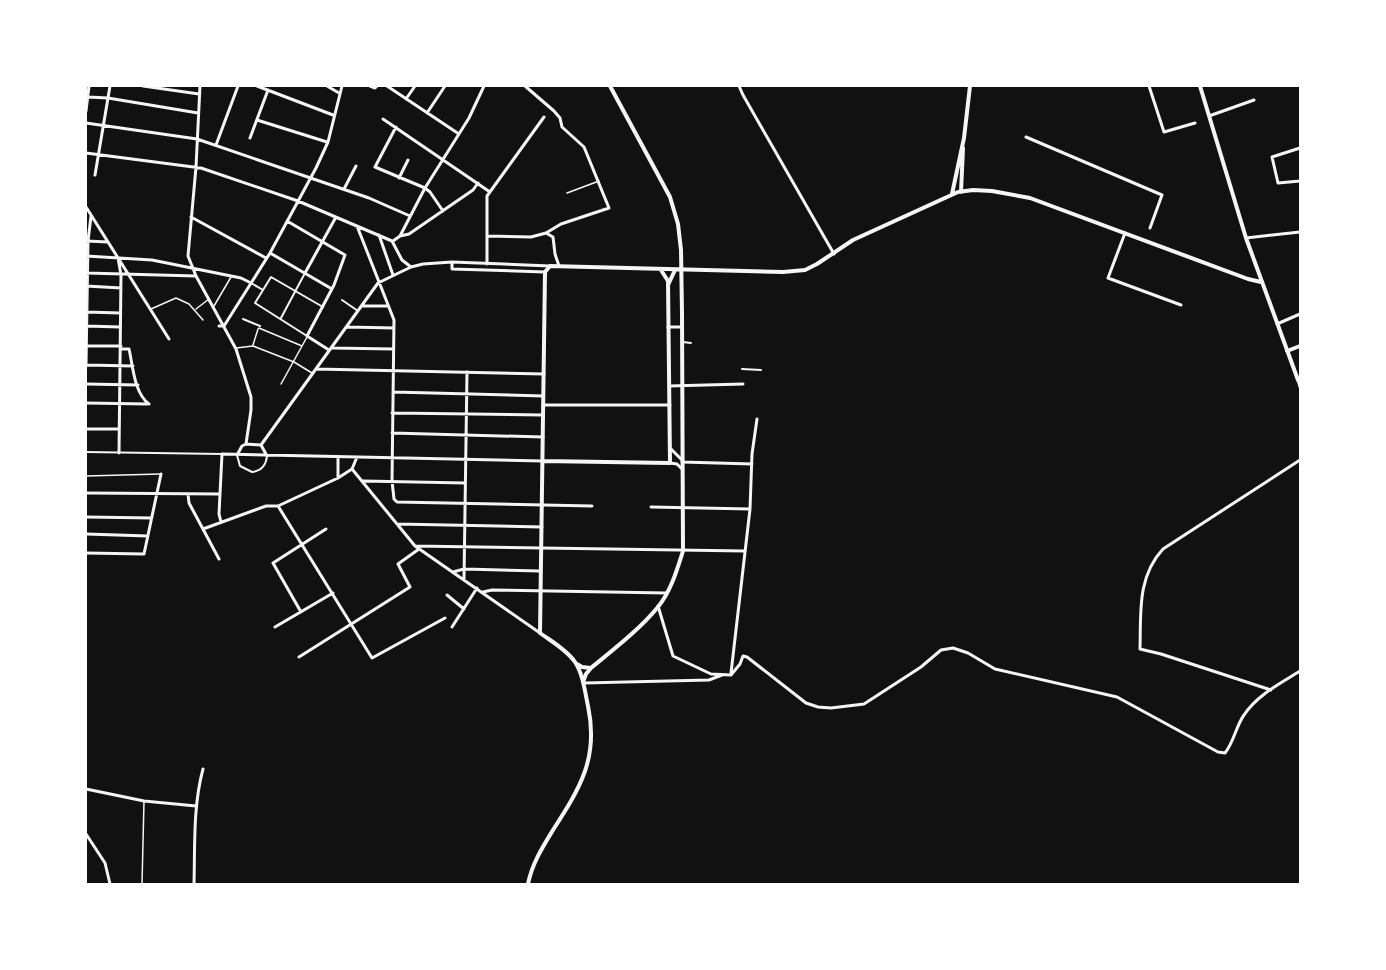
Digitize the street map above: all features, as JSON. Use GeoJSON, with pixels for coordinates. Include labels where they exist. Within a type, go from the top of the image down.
{"type":"FeatureCollection","features":[{"type":"Feature","properties":{"kind":"street"},"geometry":{"type":"LineString","coordinates":[[86,111],[89,86]]}},
{"type":"Feature","properties":{"kind":"street"},"geometry":{"type":"LineString","coordinates":[[95,176],[110,86]]}},
{"type":"Feature","properties":{"kind":"street"},"geometry":{"type":"LineString","coordinates":[[143,86],[199,94]]}},
{"type":"Feature","properties":{"kind":"street"},"geometry":{"type":"LineString","coordinates":[[200,86],[188,256],[195,276],[235,348],[251,397],[246,444],[237,455]]}},
{"type":"Feature","properties":{"kind":"street"},"geometry":{"type":"LineString","coordinates":[[216,145],[238,86]]}},
{"type":"Feature","properties":{"kind":"street"},"geometry":{"type":"LineString","coordinates":[[257,86],[334,115]]}},
{"type":"Feature","properties":{"kind":"street"},"geometry":{"type":"LineString","coordinates":[[327,86],[339,93]]}},
{"type":"Feature","properties":{"kind":"street"},"geometry":{"type":"LineString","coordinates":[[224,326],[270,253],[311,177],[328,142],[342,86]]}},
{"type":"Feature","properties":{"kind":"street"},"geometry":{"type":"LineString","coordinates":[[370,86],[376,87]]}},
{"type":"Feature","properties":{"kind":"street"},"geometry":{"type":"LineString","coordinates":[[387,86],[459,134]]}},
{"type":"Feature","properties":{"kind":"street"},"geometry":{"type":"LineString","coordinates":[[406,99],[415,86]]}},
{"type":"Feature","properties":{"kind":"street"},"geometry":{"type":"LineString","coordinates":[[427,113],[445,86]]}},
{"type":"Feature","properties":{"kind":"street"},"geometry":{"type":"LineString","coordinates":[[400,236],[484,86]]}},
{"type":"Feature","properties":{"kind":"street"},"geometry":{"type":"LineString","coordinates":[[487,236],[531,237],[609,208],[584,147],[577,138],[562,127],[560,118],[554,111],[525,86]]}},
{"type":"Feature","properties":{"kind":"street"},"geometry":{"type":"LineString","coordinates":[[583,683],[591,668],[642,624],[658,606],[676,574],[683,551],[683,327],[678,224],[670,196],[610,86]]}},
{"type":"Feature","properties":{"kind":"street"},"geometry":{"type":"LineString","coordinates":[[740,86],[834,254]]}},
{"type":"Feature","properties":{"kind":"street"},"geometry":{"type":"LineString","coordinates":[[961,192],[970,86]]}},
{"type":"Feature","properties":{"kind":"street"},"geometry":{"type":"LineString","coordinates":[[1149,86],[1164,132],[1195,123]]}},
{"type":"Feature","properties":{"kind":"street"},"geometry":{"type":"LineString","coordinates":[[1200,86],[1246,238],[1300,387]]}},
{"type":"Feature","properties":{"kind":"street"},"geometry":{"type":"LineString","coordinates":[[250,138],[268,90]]}},
{"type":"Feature","properties":{"kind":"street"},"geometry":{"type":"LineString","coordinates":[[88,97],[108,98],[198,113]]}},
{"type":"Feature","properties":{"kind":"street"},"geometry":{"type":"LineString","coordinates":[[1209,116],[1254,100]]}},
{"type":"Feature","properties":{"kind":"street"},"geometry":{"type":"LineString","coordinates":[[483,270],[487,236],[487,196],[544,117]]}},
{"type":"Feature","properties":{"kind":"street"},"geometry":{"type":"LineString","coordinates":[[383,119],[490,192]]}},
{"type":"Feature","properties":{"kind":"street"},"geometry":{"type":"LineString","coordinates":[[257,120],[328,142]]}},
{"type":"Feature","properties":{"kind":"street"},"geometry":{"type":"LineString","coordinates":[[86,123],[197,139],[311,177],[410,216]]}},
{"type":"Feature","properties":{"kind":"street"},"geometry":{"type":"LineString","coordinates":[[396,127],[375,167],[425,188],[443,211]]}},
{"type":"Feature","properties":{"kind":"street"},"geometry":{"type":"LineString","coordinates":[[952,194],[964,138]]}},
{"type":"Feature","properties":{"kind":"street"},"geometry":{"type":"LineString","coordinates":[[1026,138],[1162,195],[1150,228]]}},
{"type":"Feature","properties":{"kind":"street"},"geometry":{"type":"LineString","coordinates":[[1300,148],[1272,157],[1278,183],[1300,181]]}},
{"type":"Feature","properties":{"kind":"street"},"geometry":{"type":"LineString","coordinates":[[86,153],[196,167],[298,201],[392,241],[402,260],[411,267]]}},
{"type":"Feature","properties":{"kind":"street"},"geometry":{"type":"LineString","coordinates":[[399,178],[408,160]]}},
{"type":"Feature","properties":{"kind":"street"},"geometry":{"type":"LineString","coordinates":[[344,189],[356,166]]}},
{"type":"Feature","properties":{"kind":"street"},"geometry":{"type":"LineString","coordinates":[[392,241],[409,234],[473,190],[478,183]]}},
{"type":"Feature","properties":{"kind":"street"},"geometry":{"type":"LineString","coordinates":[[261,445],[378,283],[411,267],[423,264],[452,262],[771,272],[805,270],[834,254],[853,240],[952,194],[992,191],[1030,198],[1261,282]]}},
{"type":"Feature","properties":{"kind":"street"},"geometry":{"type":"LineString","coordinates":[[86,210],[169,339]]}},
{"type":"Feature","properties":{"kind":"street"},"geometry":{"type":"LineString","coordinates":[[91,216],[87,226],[86,365],[133,366]]}},
{"type":"Feature","properties":{"kind":"street"},"geometry":{"type":"LineString","coordinates":[[191,217],[266,259]]}},
{"type":"Feature","properties":{"kind":"street"},"geometry":{"type":"LineString","coordinates":[[280,319],[336,217]]}},
{"type":"Feature","properties":{"kind":"street"},"geometry":{"type":"LineString","coordinates":[[287,221],[345,255],[332,289],[307,336]]}},
{"type":"Feature","properties":{"kind":"street"},"geometry":{"type":"LineString","coordinates":[[357,226],[394,320],[392,413],[394,499],[397,502],[592,506]]}},
{"type":"Feature","properties":{"kind":"street"},"geometry":{"type":"LineString","coordinates":[[1246,238],[1300,232]]}},
{"type":"Feature","properties":{"kind":"street"},"geometry":{"type":"LineString","coordinates":[[546,233],[553,237],[559,267]]}},
{"type":"Feature","properties":{"kind":"street"},"geometry":{"type":"LineString","coordinates":[[1125,233],[1108,278],[1181,305]]}},
{"type":"Feature","properties":{"kind":"street"},"geometry":{"type":"LineString","coordinates":[[1145,240],[1147,234]]}},
{"type":"Feature","properties":{"kind":"street"},"geometry":{"type":"LineString","coordinates":[[379,236],[393,275]]}},
{"type":"Feature","properties":{"kind":"street"},"geometry":{"type":"LineString","coordinates":[[87,241],[108,242]]}},
{"type":"Feature","properties":{"kind":"street"},"geometry":{"type":"LineString","coordinates":[[270,253],[332,289]]}},
{"type":"Feature","properties":{"kind":"street"},"geometry":{"type":"LineString","coordinates":[[86,256],[152,260],[241,278],[263,290]]}},
{"type":"Feature","properties":{"kind":"street"},"geometry":{"type":"LineString","coordinates":[[118,258],[121,275],[119,453]]}},
{"type":"Feature","properties":{"kind":"street"},"geometry":{"type":"LineString","coordinates":[[452,262],[452,269],[545,272]]}},
{"type":"Feature","properties":{"kind":"street"},"geometry":{"type":"LineString","coordinates":[[540,633],[545,272],[550,266]]}},
{"type":"Feature","properties":{"kind":"street"},"geometry":{"type":"LineString","coordinates":[[660,270],[666,277],[668,286],[670,463]]}},
{"type":"Feature","properties":{"kind":"street"},"geometry":{"type":"LineString","coordinates":[[668,286],[676,270]]}},
{"type":"Feature","properties":{"kind":"street"},"geometry":{"type":"LineString","coordinates":[[86,273],[195,276]]}},
{"type":"Feature","properties":{"kind":"street"},"geometry":{"type":"LineString","coordinates":[[323,308],[271,277],[255,303],[330,349],[393,350]]}},
{"type":"Feature","properties":{"kind":"street"},"geometry":{"type":"LineString","coordinates":[[86,288],[121,288]]}},
{"type":"Feature","properties":{"kind":"street"},"geometry":{"type":"LineString","coordinates":[[342,300],[358,311]]}},
{"type":"Feature","properties":{"kind":"street"},"geometry":{"type":"LineString","coordinates":[[362,306],[388,306]]}},
{"type":"Feature","properties":{"kind":"street"},"geometry":{"type":"LineString","coordinates":[[86,312],[121,313]]}},
{"type":"Feature","properties":{"kind":"street"},"geometry":{"type":"LineString","coordinates":[[1277,324],[1300,314]]}},
{"type":"Feature","properties":{"kind":"street"},"geometry":{"type":"LineString","coordinates":[[243,319],[259,327]]}},
{"type":"Feature","properties":{"kind":"street"},"geometry":{"type":"LineString","coordinates":[[86,324],[121,327]]}},
{"type":"Feature","properties":{"kind":"street"},"geometry":{"type":"LineString","coordinates":[[219,326],[224,326]]}},
{"type":"Feature","properties":{"kind":"street"},"geometry":{"type":"LineString","coordinates":[[347,327],[394,328]]}},
{"type":"Feature","properties":{"kind":"street"},"geometry":{"type":"LineString","coordinates":[[668,327],[683,327]]}},
{"type":"Feature","properties":{"kind":"street"},"geometry":{"type":"LineString","coordinates":[[683,342],[691,343]]}},
{"type":"Feature","properties":{"kind":"street"},"geometry":{"type":"LineString","coordinates":[[86,346],[129,349],[138,385],[143,398],[150,404],[86,403]]}},
{"type":"Feature","properties":{"kind":"street"},"geometry":{"type":"LineString","coordinates":[[1287,351],[1300,346]]}},
{"type":"Feature","properties":{"kind":"street"},"geometry":{"type":"LineString","coordinates":[[316,369],[544,374]]}},
{"type":"Feature","properties":{"kind":"street"},"geometry":{"type":"LineString","coordinates":[[742,369],[760,370]]}},
{"type":"Feature","properties":{"kind":"street"},"geometry":{"type":"LineString","coordinates":[[464,580],[468,372]]}},
{"type":"Feature","properties":{"kind":"street"},"geometry":{"type":"LineString","coordinates":[[86,384],[138,385]]}},
{"type":"Feature","properties":{"kind":"street"},"geometry":{"type":"LineString","coordinates":[[669,386],[744,384]]}},
{"type":"Feature","properties":{"kind":"street"},"geometry":{"type":"LineString","coordinates":[[393,392],[543,396]]}},
{"type":"Feature","properties":{"kind":"street"},"geometry":{"type":"LineString","coordinates":[[544,405],[670,405]]}},
{"type":"Feature","properties":{"kind":"street"},"geometry":{"type":"LineString","coordinates":[[392,413],[543,415]]}},
{"type":"Feature","properties":{"kind":"street"},"geometry":{"type":"LineString","coordinates":[[731,675],[750,509],[752,454],[757,418]]}},
{"type":"Feature","properties":{"kind":"street"},"geometry":{"type":"LineString","coordinates":[[86,429],[119,429]]}},
{"type":"Feature","properties":{"kind":"street"},"geometry":{"type":"LineString","coordinates":[[392,433],[543,437]]}},
{"type":"Feature","properties":{"kind":"street"},"geometry":{"type":"LineString","coordinates":[[246,444],[261,445]]}},
{"type":"Feature","properties":{"kind":"street"},"geometry":{"type":"LineString","coordinates":[[237,455],[240,466],[252,472],[262,468],[267,461],[267,456],[261,445]]}},
{"type":"Feature","properties":{"kind":"street"},"geometry":{"type":"LineString","coordinates":[[670,446],[682,461],[752,464]]}},
{"type":"Feature","properties":{"kind":"street"},"geometry":{"type":"LineString","coordinates":[[86,452],[670,463],[677,464],[682,469]]}},
{"type":"Feature","properties":{"kind":"street"},"geometry":{"type":"LineString","coordinates":[[221,454],[219,514],[221,522]]}},
{"type":"Feature","properties":{"kind":"street"},"geometry":{"type":"LineString","coordinates":[[338,457],[338,478]]}},
{"type":"Feature","properties":{"kind":"street"},"geometry":{"type":"LineString","coordinates":[[204,529],[266,506],[278,506],[338,478],[352,469],[357,457]]}},
{"type":"Feature","properties":{"kind":"street"},"geometry":{"type":"LineString","coordinates":[[1271,690],[1140,649],[1143,588],[1151,563],[1163,549],[1300,460]]}},
{"type":"Feature","properties":{"kind":"street"},"geometry":{"type":"LineString","coordinates":[[352,469],[417,548],[540,633],[576,663],[582,667],[591,668]]}},
{"type":"Feature","properties":{"kind":"street"},"geometry":{"type":"LineString","coordinates":[[86,553],[144,554],[161,474]]}},
{"type":"Feature","properties":{"kind":"street"},"geometry":{"type":"LineString","coordinates":[[363,481],[465,483]]}},
{"type":"Feature","properties":{"kind":"street"},"geometry":{"type":"LineString","coordinates":[[86,493],[220,494]]}},
{"type":"Feature","properties":{"kind":"street"},"geometry":{"type":"LineString","coordinates":[[188,494],[189,503],[219,559]]}},
{"type":"Feature","properties":{"kind":"street"},"geometry":{"type":"LineString","coordinates":[[278,506],[372,658],[445,618]]}},
{"type":"Feature","properties":{"kind":"street"},"geometry":{"type":"LineString","coordinates":[[651,507],[750,509]]}},
{"type":"Feature","properties":{"kind":"street"},"geometry":{"type":"LineString","coordinates":[[86,517],[152,518]]}},
{"type":"Feature","properties":{"kind":"street"},"geometry":{"type":"LineString","coordinates":[[397,524],[542,527]]}},
{"type":"Feature","properties":{"kind":"street"},"geometry":{"type":"LineString","coordinates":[[301,612],[273,563],[326,530]]}},
{"type":"Feature","properties":{"kind":"street"},"geometry":{"type":"LineString","coordinates":[[86,534],[148,536]]}},
{"type":"Feature","properties":{"kind":"street"},"geometry":{"type":"LineString","coordinates":[[298,657],[410,587],[398,564],[417,548],[745,551]]}},
{"type":"Feature","properties":{"kind":"street"},"geometry":{"type":"LineString","coordinates":[[453,572],[464,569],[540,571]]}},
{"type":"Feature","properties":{"kind":"street"},"geometry":{"type":"LineString","coordinates":[[452,627],[477,588]]}},
{"type":"Feature","properties":{"kind":"street"},"geometry":{"type":"LineString","coordinates":[[483,592],[492,590],[666,593]]}},
{"type":"Feature","properties":{"kind":"street"},"geometry":{"type":"LineString","coordinates":[[275,627],[333,593]]}},
{"type":"Feature","properties":{"kind":"street"},"geometry":{"type":"LineString","coordinates":[[447,595],[464,609]]}},
{"type":"Feature","properties":{"kind":"street"},"geometry":{"type":"LineString","coordinates":[[658,606],[673,656],[711,674],[731,675]]}},
{"type":"Feature","properties":{"kind":"street"},"geometry":{"type":"LineString","coordinates":[[731,675],[743,656],[811,705],[825,708],[848,704],[860,705],[907,677],[945,647],[954,648],[968,653],[995,669],[1117,697],[1218,752],[1225,753],[1243,716],[1250,707],[1300,671]]}},
{"type":"Feature","properties":{"kind":"street"},"geometry":{"type":"LineString","coordinates":[[528,885],[534,864],[543,846],[574,797],[585,773],[592,749],[593,736],[583,683],[576,663]]}},
{"type":"Feature","properties":{"kind":"street"},"geometry":{"type":"LineString","coordinates":[[583,683],[709,680],[722,675]]}},
{"type":"Feature","properties":{"kind":"street"},"geometry":{"type":"LineString","coordinates":[[194,885],[197,790],[203,769]]}},
{"type":"Feature","properties":{"kind":"street"},"geometry":{"type":"LineString","coordinates":[[86,789],[144,801],[196,806]]}},
{"type":"Feature","properties":{"kind":"street"},"geometry":{"type":"LineString","coordinates":[[86,834],[105,863],[110,885]]}},
{"type":"Feature","properties":{"kind":"lane"},"geometry":{"type":"LineString","coordinates":[[567,193],[599,181]]}},
{"type":"Feature","properties":{"kind":"lane"},"geometry":{"type":"LineString","coordinates":[[213,307],[232,276]]}},
{"type":"Feature","properties":{"kind":"lane"},"geometry":{"type":"LineString","coordinates":[[150,309],[174,297],[196,309],[203,320]]}},
{"type":"Feature","properties":{"kind":"lane"},"geometry":{"type":"LineString","coordinates":[[196,309],[209,299]]}},
{"type":"Feature","properties":{"kind":"lane"},"geometry":{"type":"LineString","coordinates":[[253,346],[262,320]]}},
{"type":"Feature","properties":{"kind":"lane"},"geometry":{"type":"LineString","coordinates":[[259,327],[303,346]]}},
{"type":"Feature","properties":{"kind":"lane"},"geometry":{"type":"LineString","coordinates":[[281,384],[307,336]]}},
{"type":"Feature","properties":{"kind":"lane"},"geometry":{"type":"LineString","coordinates":[[235,348],[253,346],[294,362],[312,374]]}},
{"type":"Feature","properties":{"kind":"lane"},"geometry":{"type":"LineString","coordinates":[[86,476],[161,474]]}},
{"type":"Feature","properties":{"kind":"lane"},"geometry":{"type":"LineString","coordinates":[[142,885],[144,801]]}}]}
